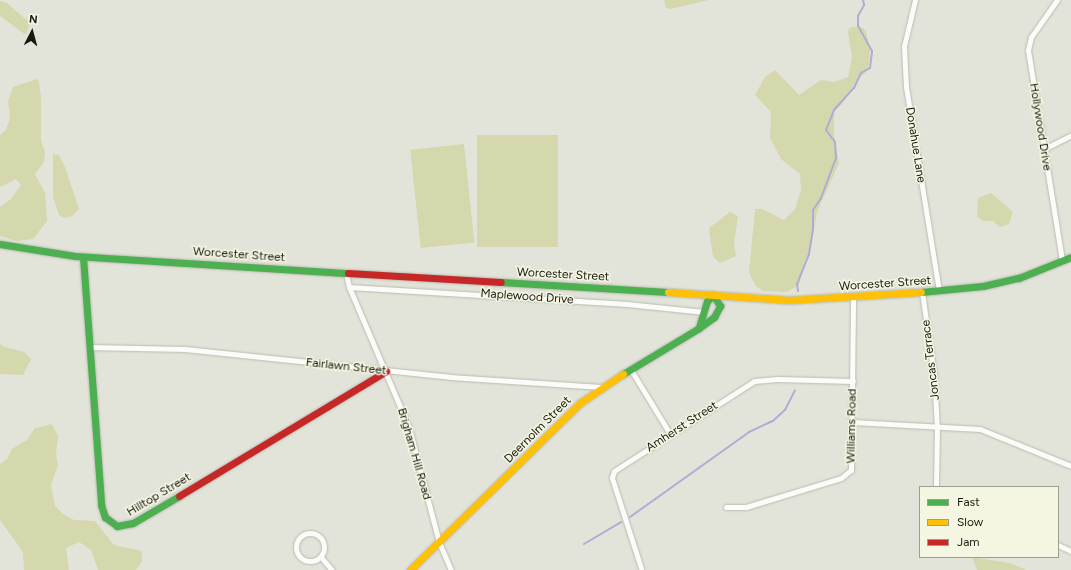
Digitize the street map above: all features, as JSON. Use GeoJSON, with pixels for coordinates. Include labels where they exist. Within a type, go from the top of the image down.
{"type":"FeatureCollection","features":[{"type":"Feature","properties":{"kind":"main road","name":"Worcester Street"},"geometry":{"type":"LineString","coordinates":[[0,244],[48,253],[82,256],[790,300],[853,298],[922,292],[1007,281],[1071,257]]}},
{"type":"Feature","properties":{"kind":"main road","name":"Hilltop Street"},"geometry":{"type":"LineString","coordinates":[[82,256],[102,509],[108,521],[122,527],[133,523],[386,371]]}},
{"type":"Feature","properties":{"kind":"main road"},"geometry":{"type":"LineString","coordinates":[[699,328],[705,312],[707,301],[713,295]]}},
{"type":"Feature","properties":{"kind":"main road","name":"Deernolm Street"},"geometry":{"type":"LineString","coordinates":[[410,570],[570,412],[602,387],[699,328],[718,313],[719,302],[713,295]]}},
{"type":"Feature","properties":{"kind":"street","name":"Donahue Lane"},"geometry":{"type":"LineString","coordinates":[[915,0],[904,46],[906,87],[939,290]]}},
{"type":"Feature","properties":{"kind":"street","name":"Hollywood Drive"},"geometry":{"type":"LineString","coordinates":[[1057,0],[1031,37],[1028,50],[1062,261]]}},
{"type":"Feature","properties":{"kind":"street"},"geometry":{"type":"LineString","coordinates":[[1044,149],[1071,135]]}},
{"type":"Feature","properties":{"kind":"street","name":"Brigham Hill Road"},"geometry":{"type":"LineString","coordinates":[[346,273],[349,286],[386,371],[410,434],[439,542],[451,570]]}},
{"type":"Feature","properties":{"kind":"street","name":"Maplewood Drive"},"geometry":{"type":"LineString","coordinates":[[349,286],[627,304],[705,312]]}},
{"type":"Feature","properties":{"kind":"street","name":"Joncas Terrace"},"geometry":{"type":"LineString","coordinates":[[922,292],[934,375],[937,428],[936,486]]}},
{"type":"Feature","properties":{"kind":"street","name":"Williams Road"},"geometry":{"type":"LineString","coordinates":[[726,507],[746,507],[847,474],[851,470],[853,459],[853,298]]}},
{"type":"Feature","properties":{"kind":"street","name":"Fairlawn Street"},"geometry":{"type":"LineString","coordinates":[[89,347],[185,348],[386,371],[602,387]]}},
{"type":"Feature","properties":{"kind":"street"},"geometry":{"type":"LineString","coordinates":[[631,370],[670,434]]}},
{"type":"Feature","properties":{"kind":"street","name":"Amherst Street"},"geometry":{"type":"LineString","coordinates":[[641,568],[611,476],[614,471],[754,381],[777,379],[853,381]]}},
{"type":"Feature","properties":{"kind":"street"},"geometry":{"type":"LineString","coordinates":[[853,422],[986,430],[1071,466]]}},
{"type":"Feature","properties":{"kind":"street"},"geometry":{"type":"LineString","coordinates":[[311,533],[320,537],[324,548],[320,557],[313,562],[302,559],[296,549],[299,538],[311,533]]}},
{"type":"Feature","properties":{"kind":"street"},"geometry":{"type":"LineString","coordinates":[[1059,545],[1071,551]]}},
{"type":"Feature","properties":{"kind":"street"},"geometry":{"type":"LineString","coordinates":[[320,557],[332,570]]}},
{"type":"Feature","properties":{"kind":"green space"},"geometry":{"type":"Polygon","coordinates":[[[664,0],[709,0],[670,9],[666,8],[664,0]]]}},
{"type":"Feature","properties":{"kind":"green space"},"geometry":{"type":"Polygon","coordinates":[[[0,1],[7,3],[30,23],[26,35],[0,16],[0,1]]]}},
{"type":"Feature","properties":{"kind":"green space"},"geometry":{"type":"Polygon","coordinates":[[[849,28],[863,28],[866,31],[870,50],[869,66],[866,72],[857,80],[842,104],[834,111],[834,136],[839,163],[817,212],[812,242],[799,285],[787,292],[763,291],[756,286],[749,273],[755,209],[762,209],[784,220],[795,209],[801,190],[800,174],[781,159],[770,138],[771,112],[755,95],[765,77],[775,70],[799,95],[821,80],[834,82],[848,77],[852,58],[848,33],[849,28]]]}},
{"type":"Feature","properties":{"kind":"green space"},"geometry":{"type":"Polygon","coordinates":[[[37,79],[39,81],[41,98],[41,141],[45,152],[44,162],[35,174],[45,193],[47,221],[33,239],[17,241],[0,236],[0,207],[11,199],[21,185],[16,179],[0,187],[0,135],[6,130],[10,118],[8,101],[13,87],[37,79]]]}},
{"type":"Feature","properties":{"kind":"green space"},"geometry":{"type":"Polygon","coordinates":[[[477,135],[558,135],[558,247],[477,247],[477,135]]]}},
{"type":"Feature","properties":{"kind":"green space"},"geometry":{"type":"Polygon","coordinates":[[[464,144],[474,242],[421,248],[410,150],[464,144]]]}},
{"type":"Feature","properties":{"kind":"green space"},"geometry":{"type":"Polygon","coordinates":[[[53,154],[59,155],[65,167],[79,209],[72,216],[64,218],[59,215],[53,197],[53,154]]]}},
{"type":"Feature","properties":{"kind":"green space"},"geometry":{"type":"Polygon","coordinates":[[[991,193],[1013,212],[1009,224],[1000,227],[993,221],[983,221],[977,216],[978,198],[991,193]]]}},
{"type":"Feature","properties":{"kind":"green space"},"geometry":{"type":"Polygon","coordinates":[[[730,212],[738,216],[734,244],[736,256],[720,263],[713,257],[709,228],[730,212]]]}},
{"type":"Feature","properties":{"kind":"green space"},"geometry":{"type":"Polygon","coordinates":[[[0,342],[2,346],[24,352],[31,359],[23,375],[0,374],[0,342]]]}},
{"type":"Feature","properties":{"kind":"green space"},"geometry":{"type":"Polygon","coordinates":[[[52,424],[58,436],[56,454],[58,465],[51,485],[55,506],[63,514],[74,520],[95,521],[114,545],[142,551],[142,562],[136,570],[98,570],[91,550],[79,542],[66,548],[69,570],[24,570],[23,552],[0,520],[0,464],[7,459],[12,449],[27,440],[35,428],[52,424]]]}},
{"type":"Feature","properties":{"kind":"green space"},"geometry":{"type":"Polygon","coordinates":[[[972,558],[1009,563],[1027,570],[977,570],[972,558]]]}},
{"type":"Feature","properties":{"kind":"waterway"},"geometry":{"type":"LineString","coordinates":[[798,291],[797,284],[809,254],[813,230],[813,210],[821,198],[836,158],[835,142],[826,130],[834,110],[854,88],[861,73],[870,68],[872,51],[858,26],[858,16],[864,5],[863,0]]}},
{"type":"Feature","properties":{"kind":"waterway"},"geometry":{"type":"LineString","coordinates":[[630,517],[749,432],[773,421],[785,410],[795,390]]}},
{"type":"Feature","properties":{"kind":"waterway"},"geometry":{"type":"LineString","coordinates":[[584,544],[621,522]]}},
{"type":"Feature","properties":{"kind":"traffic: fast"},"geometry":{"type":"LineString","coordinates":[[0,244],[75,256],[348,273]]}},
{"type":"Feature","properties":{"kind":"traffic: fast"},"geometry":{"type":"LineString","coordinates":[[83,257],[101,505],[105,517],[117,526],[133,523],[179,496]]}},
{"type":"Feature","properties":{"kind":"traffic: fast"},"geometry":{"type":"LineString","coordinates":[[921,292],[983,286],[1019,278],[1071,257]]}},
{"type":"Feature","properties":{"kind":"traffic: fast"},"geometry":{"type":"LineString","coordinates":[[501,282],[668,292]]}},
{"type":"Feature","properties":{"kind":"traffic: fast"},"geometry":{"type":"LineString","coordinates":[[623,374],[699,328],[714,317],[720,306],[713,295],[707,301],[699,328]]}},
{"type":"Feature","properties":{"kind":"traffic: slow"},"geometry":{"type":"LineString","coordinates":[[668,292],[790,300],[921,292]]}},
{"type":"Feature","properties":{"kind":"traffic: slow"},"geometry":{"type":"LineString","coordinates":[[410,570],[580,403],[623,374]]}},
{"type":"Feature","properties":{"kind":"traffic: jam"},"geometry":{"type":"LineString","coordinates":[[348,273],[501,282]]}},
{"type":"Feature","properties":{"kind":"traffic: jam"},"geometry":{"type":"LineString","coordinates":[[179,496],[386,371]]}}]}
